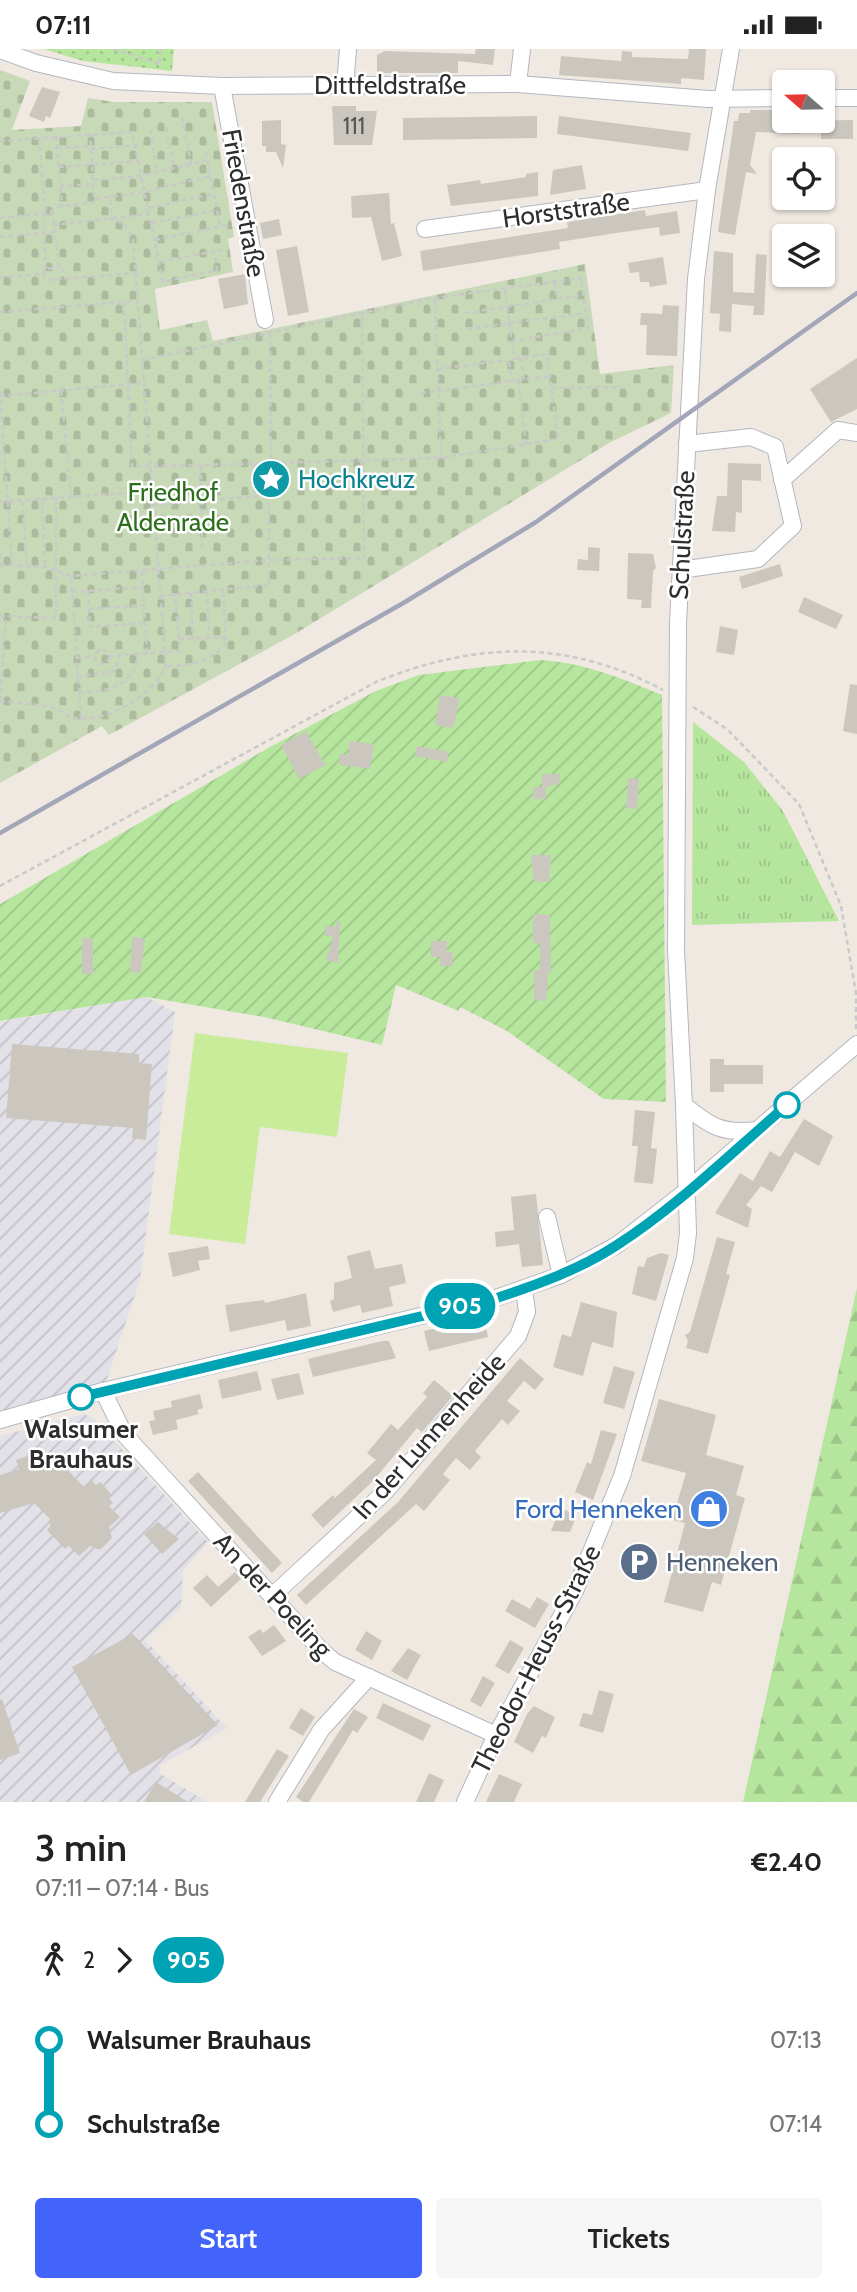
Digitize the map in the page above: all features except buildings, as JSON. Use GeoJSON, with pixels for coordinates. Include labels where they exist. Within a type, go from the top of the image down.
{"type":"FeatureCollection","features":[{"type":"Feature","properties":{"kind":"street"},"geometry":{"type":"LineString","coordinates":[[345,86],[348,49]]}},
{"type":"Feature","properties":{"kind":"street"},"geometry":{"type":"LineString","coordinates":[[518,84],[522,49]]}},
{"type":"Feature","properties":{"kind":"street","name":"Schulstraße"},"geometry":{"type":"LineString","coordinates":[[685,1192],[684,1105],[676,950],[680,570],[696,279],[707,190],[731,49]]}},
{"type":"Feature","properties":{"kind":"street","name":"Dittfeldstraße"},"geometry":{"type":"LineString","coordinates":[[0,50],[39,56],[113,81],[222,86],[518,84],[722,99],[772,98]]}},
{"type":"Feature","properties":{"kind":"street","name":"Friedenstraße"},"geometry":{"type":"LineString","coordinates":[[222,86],[267,327]]}},
{"type":"Feature","properties":{"kind":"street"},"geometry":{"type":"LineString","coordinates":[[835,98],[857,98]]}},
{"type":"Feature","properties":{"kind":"street","name":"Horststraße"},"geometry":{"type":"LineString","coordinates":[[425,229],[707,190]]}},
{"type":"Feature","properties":{"kind":"street"},"geometry":{"type":"LineString","coordinates":[[782,480],[838,430],[857,433]]}},
{"type":"Feature","properties":{"kind":"street"},"geometry":{"type":"LineString","coordinates":[[680,570],[758,559],[793,526],[775,447],[751,437],[687,444]]}},
{"type":"Feature","properties":{"kind":"street"},"geometry":{"type":"LineString","coordinates":[[0,1420],[103,1391],[524,1289],[561,1275],[617,1245],[685,1192],[857,1045]]}},
{"type":"Feature","properties":{"kind":"street"},"geometry":{"type":"LineString","coordinates":[[684,1105],[720,1130],[758,1130]]}},
{"type":"Feature","properties":{"kind":"street","name":"Theodor-Heuss-Straße"},"geometry":{"type":"LineString","coordinates":[[465,1802],[496,1735],[575,1591],[626,1465],[685,1258],[688,1233],[685,1192]]}},
{"type":"Feature","properties":{"kind":"street"},"geometry":{"type":"LineString","coordinates":[[547,1217],[561,1275]]}},
{"type":"Feature","properties":{"kind":"street","name":"In der Lunnenheide"},"geometry":{"type":"LineString","coordinates":[[272,1596],[385,1492],[518,1336],[527,1312],[524,1289]]}},
{"type":"Feature","properties":{"kind":"street","name":"An der Poeling"},"geometry":{"type":"LineString","coordinates":[[103,1391],[124,1434],[321,1650],[335,1662],[496,1735]]}},
{"type":"Feature","properties":{"kind":"street"},"geometry":{"type":"LineString","coordinates":[[277,1802],[321,1730],[369,1677]]}},
{"type":"Feature","properties":{"kind":"path"},"geometry":{"type":"LineString","coordinates":[[114,49],[160,64],[160,49]]}},
{"type":"Feature","properties":{"kind":"path"},"geometry":{"type":"LineString","coordinates":[[182,118],[191,164]]}},
{"type":"Feature","properties":{"kind":"path"},"geometry":{"type":"LineString","coordinates":[[166,127],[174,167]]}},
{"type":"Feature","properties":{"kind":"path"},"geometry":{"type":"LineString","coordinates":[[150,131],[157,170]]}},
{"type":"Feature","properties":{"kind":"path"},"geometry":{"type":"LineString","coordinates":[[0,141],[132,132],[137,145],[163,282],[217,270],[214,252]]}},
{"type":"Feature","properties":{"kind":"path"},"geometry":{"type":"LineString","coordinates":[[90,133],[95,199]]}},
{"type":"Feature","properties":{"kind":"path"},"geometry":{"type":"LineString","coordinates":[[56,136],[62,206]]}},
{"type":"Feature","properties":{"kind":"path"},"geometry":{"type":"LineString","coordinates":[[39,138],[45,208],[53,225],[59,267],[64,271],[65,279]]}},
{"type":"Feature","properties":{"kind":"path"},"geometry":{"type":"LineString","coordinates":[[57,148],[137,145]]}},
{"type":"Feature","properties":{"kind":"path"},"geometry":{"type":"LineString","coordinates":[[206,152],[220,226]]}},
{"type":"Feature","properties":{"kind":"path"},"geometry":{"type":"LineString","coordinates":[[60,185],[142,175],[208,160]]}},
{"type":"Feature","properties":{"kind":"path"},"geometry":{"type":"LineString","coordinates":[[59,167],[140,161]]}},
{"type":"Feature","properties":{"kind":"path"},"geometry":{"type":"LineString","coordinates":[[0,218],[49,213],[62,206],[94,202],[95,199],[110,195],[145,192],[211,176]]}},
{"type":"Feature","properties":{"kind":"path"},"geometry":{"type":"LineString","coordinates":[[148,208],[214,194]]}},
{"type":"Feature","properties":{"kind":"path"},"geometry":{"type":"LineString","coordinates":[[110,195],[112,220]]}},
{"type":"Feature","properties":{"kind":"path"},"geometry":{"type":"LineString","coordinates":[[151,223],[217,210]]}},
{"type":"Feature","properties":{"kind":"path"},"geometry":{"type":"LineString","coordinates":[[0,277],[42,274],[46,269],[43,214]]}},
{"type":"Feature","properties":{"kind":"path"},"geometry":{"type":"LineString","coordinates":[[53,225],[149,214]]}},
{"type":"Feature","properties":{"kind":"path"},"geometry":{"type":"LineString","coordinates":[[6,616],[0,701],[51,707],[72,718],[100,715],[142,695],[160,680],[166,666],[133,240],[128,227],[112,220]]}},
{"type":"Feature","properties":{"kind":"path"},"geometry":{"type":"LineString","coordinates":[[155,240],[226,225]]}},
{"type":"Feature","properties":{"kind":"path"},"geometry":{"type":"LineString","coordinates":[[0,237],[54,232]]}},
{"type":"Feature","properties":{"kind":"path"},"geometry":{"type":"LineString","coordinates":[[159,263],[222,250]]}},
{"type":"Feature","properties":{"kind":"path"},"geometry":{"type":"LineString","coordinates":[[46,269],[59,267]]}},
{"type":"Feature","properties":{"kind":"path"},"geometry":{"type":"LineString","coordinates":[[42,274],[47,280],[135,273]]}},
{"type":"Feature","properties":{"kind":"path"},"geometry":{"type":"LineString","coordinates":[[143,360],[267,327],[581,278],[588,328],[512,341]]}},
{"type":"Feature","properties":{"kind":"path"},"geometry":{"type":"LineString","coordinates":[[555,282],[557,299]]}},
{"type":"Feature","properties":{"kind":"path"},"geometry":{"type":"LineString","coordinates":[[505,290],[514,359]]}},
{"type":"Feature","properties":{"kind":"path"},"geometry":{"type":"LineString","coordinates":[[464,313],[583,295]]}},
{"type":"Feature","properties":{"kind":"path"},"geometry":{"type":"LineString","coordinates":[[435,300],[441,458]]}},
{"type":"Feature","properties":{"kind":"path"},"geometry":{"type":"LineString","coordinates":[[0,312],[137,301]]}},
{"type":"Feature","properties":{"kind":"path"},"geometry":{"type":"LineString","coordinates":[[124,302],[130,384],[126,389],[132,467],[441,458],[558,439],[547,354],[438,369]]}},
{"type":"Feature","properties":{"kind":"path"},"geometry":{"type":"LineString","coordinates":[[467,329],[586,312]]}},
{"type":"Feature","properties":{"kind":"path"},"geometry":{"type":"LineString","coordinates":[[0,554],[0,565],[27,564],[46,567],[71,576],[270,560],[364,558],[362,313]]}},
{"type":"Feature","properties":{"kind":"path"},"geometry":{"type":"LineString","coordinates":[[267,327],[271,463]]}},
{"type":"Feature","properties":{"kind":"path"},"geometry":{"type":"LineString","coordinates":[[521,358],[524,379]]}},
{"type":"Feature","properties":{"kind":"path"},"geometry":{"type":"LineString","coordinates":[[509,360],[512,381]]}},
{"type":"Feature","properties":{"kind":"path"},"geometry":{"type":"LineString","coordinates":[[421,393],[551,376]]}},
{"type":"Feature","properties":{"kind":"path"},"geometry":{"type":"LineString","coordinates":[[518,380],[526,446]]}},
{"type":"Feature","properties":{"kind":"path"},"geometry":{"type":"LineString","coordinates":[[0,396],[144,383]]}},
{"type":"Feature","properties":{"kind":"path"},"geometry":{"type":"LineString","coordinates":[[552,388],[622,387]]}},
{"type":"Feature","properties":{"kind":"path"},"geometry":{"type":"LineString","coordinates":[[61,390],[71,496]]}},
{"type":"Feature","properties":{"kind":"path"},"geometry":{"type":"LineString","coordinates":[[0,391],[12,564]]}},
{"type":"Feature","properties":{"kind":"path"},"geometry":{"type":"LineString","coordinates":[[152,505],[249,499],[255,494],[282,494],[282,463]]}},
{"type":"Feature","properties":{"kind":"path"},"geometry":{"type":"LineString","coordinates":[[255,464],[255,494]]}},
{"type":"Feature","properties":{"kind":"path"},"geometry":{"type":"LineString","coordinates":[[201,465],[202,547]]}},
{"type":"Feature","properties":{"kind":"path"},"geometry":{"type":"LineString","coordinates":[[0,502],[151,491]]}},
{"type":"Feature","properties":{"kind":"path"},"geometry":{"type":"LineString","coordinates":[[160,596],[270,585],[269,494]]}},
{"type":"Feature","properties":{"kind":"path"},"geometry":{"type":"LineString","coordinates":[[0,616],[56,618],[56,498]]}},
{"type":"Feature","properties":{"kind":"path"},"geometry":{"type":"LineString","coordinates":[[41,499],[46,567]]}},
{"type":"Feature","properties":{"kind":"path"},"geometry":{"type":"LineString","coordinates":[[22,500],[27,564]]}},
{"type":"Feature","properties":{"kind":"path"},"geometry":{"type":"LineString","coordinates":[[142,571],[147,653]]}},
{"type":"Feature","properties":{"kind":"path"},"geometry":{"type":"LineString","coordinates":[[71,576],[81,718]]}},
{"type":"Feature","properties":{"kind":"path"},"geometry":{"type":"LineString","coordinates":[[72,591],[143,587]]}},
{"type":"Feature","properties":{"kind":"path"},"geometry":{"type":"LineString","coordinates":[[88,590],[90,627],[145,623]]}},
{"type":"Feature","properties":{"kind":"path"},"geometry":{"type":"LineString","coordinates":[[166,666],[186,666],[201,661],[226,644],[222,590]]}},
{"type":"Feature","properties":{"kind":"path"},"geometry":{"type":"LineString","coordinates":[[207,591],[209,638]]}},
{"type":"Feature","properties":{"kind":"path"},"geometry":{"type":"LineString","coordinates":[[191,593],[194,639]]}},
{"type":"Feature","properties":{"kind":"path"},"geometry":{"type":"LineString","coordinates":[[76,659],[95,656],[102,650],[108,656],[180,651],[175,594]]}},
{"type":"Feature","properties":{"kind":"path"},"geometry":{"type":"LineString","coordinates":[[89,609],[144,605]]}},
{"type":"Feature","properties":{"kind":"path"},"geometry":{"type":"LineString","coordinates":[[179,639],[225,637]]}},
{"type":"Feature","properties":{"kind":"path"},"geometry":{"type":"LineString","coordinates":[[0,886],[376,682],[424,662],[533,650],[598,662],[638,676],[727,729],[799,804],[833,882],[846,927],[856,993],[857,1045]]}},
{"type":"Feature","properties":{"kind":"path"},"geometry":{"type":"LineString","coordinates":[[79,694],[119,687],[134,671],[138,654]]}},
{"type":"Feature","properties":{"kind":"path"},"geometry":{"type":"LineString","coordinates":[[77,677],[114,671],[121,655]]}},
{"type":"Feature","properties":{"kind":"path"},"geometry":{"type":"LineString","coordinates":[[95,656],[101,664],[107,661],[108,656]]}},
{"type":"Feature","properties":{"kind":"shaded area"},"geometry":{"type":"Polygon","coordinates":[[[147,997],[175,1012],[140,1280],[103,1391],[0,1418],[0,1022],[147,997]]]}},
{"type":"Feature","properties":{"kind":"shaded area"},"geometry":{"type":"Polygon","coordinates":[[[84,1414],[94,1419],[208,1542],[183,1571],[181,1607],[145,1640],[227,1728],[159,1766],[161,1774],[207,1802],[0,1802],[0,1436],[84,1414]]]}},
{"type":"Feature","properties":{"kind":"green space"},"geometry":{"type":"Polygon","coordinates":[[[44,49],[174,49],[172,71],[83,61],[44,49]]]}},
{"type":"Feature","properties":{"kind":"green space","name":"Friedhof Aldenrade"},"geometry":{"type":"Polygon","coordinates":[[[0,70],[30,81],[12,130],[81,126],[88,98],[114,102],[212,102],[234,237],[228,239],[233,272],[155,289],[160,330],[207,320],[213,341],[585,264],[600,374],[674,365],[671,413],[609,443],[293,635],[109,735],[102,726],[0,783],[0,70]]]}},
{"type":"Feature","properties":{"kind":"green space"},"geometry":{"type":"Polygon","coordinates":[[[541,660],[588,668],[662,695],[666,1102],[604,1099],[507,1031],[460,1007],[459,1011],[396,985],[382,1045],[264,1017],[147,997],[0,1021],[0,904],[270,747],[376,691],[419,675],[541,660]]]}},
{"type":"Feature","properties":{"kind":"green space"},"geometry":{"type":"Polygon","coordinates":[[[693,722],[744,762],[783,811],[839,921],[692,925],[693,722]]]}},
{"type":"Feature","properties":{"kind":"green space"},"geometry":{"type":"Polygon","coordinates":[[[195,1033],[348,1053],[337,1137],[260,1127],[245,1244],[169,1234],[195,1033]]]}},
{"type":"Feature","properties":{"kind":"green space"},"geometry":{"type":"Polygon","coordinates":[[[857,1288],[857,1802],[743,1802],[857,1288]]]}},
{"type":"Feature","properties":{"kind":"railway"},"geometry":{"type":"LineString","coordinates":[[0,833],[405,602],[536,522],[857,293]]}},
{"type":"Feature","properties":{"kind":"bus line","name":"905"},"geometry":{"type":"LineString","coordinates":[[81,1397],[494,1299],[546,1281],[617,1245],[685,1192],[787,1105]]}},
{"type":"Feature","properties":{"kind":"place","name":"Hochkreuz"},"geometry":{"type":"Point","coordinates":[271,479]}},
{"type":"Feature","properties":{"kind":"place","name":"Walsumer Brauhaus"},"geometry":{"type":"Point","coordinates":[81,1397]}},
{"type":"Feature","properties":{"kind":"place","name":"Ford Henneken"},"geometry":{"type":"Point","coordinates":[709,1509]}},
{"type":"Feature","properties":{"kind":"place","name":"Henneken"},"geometry":{"type":"Point","coordinates":[639,1562]}}]}
